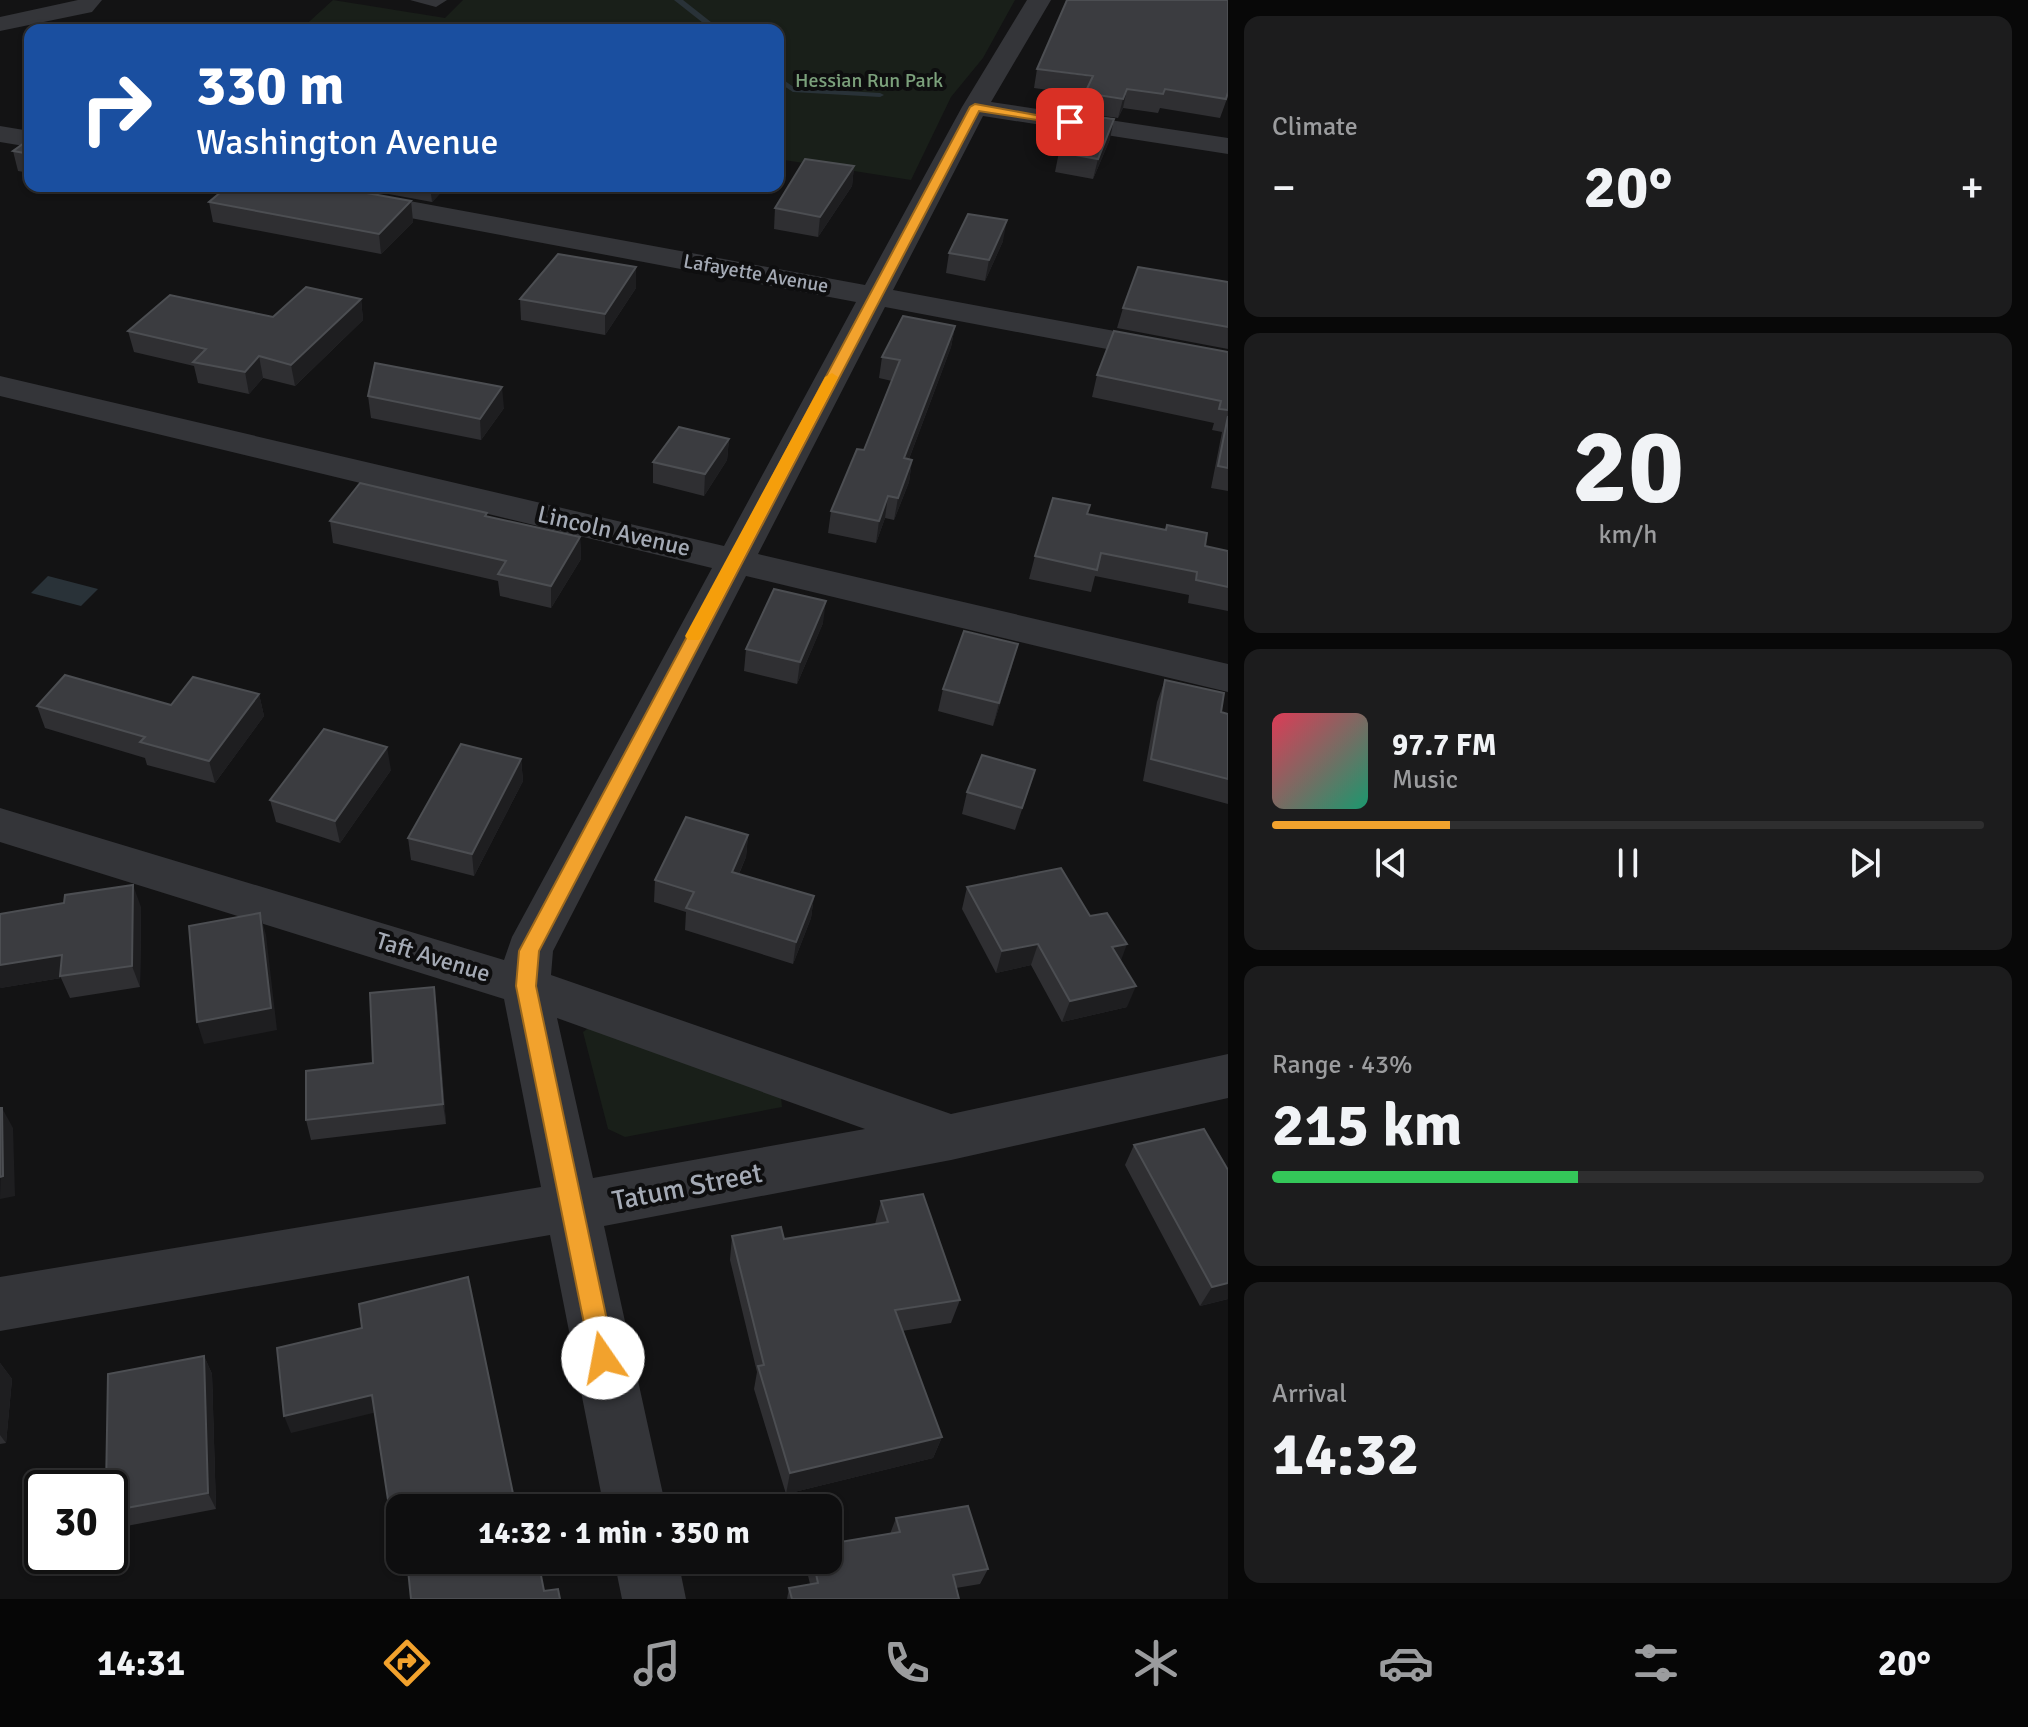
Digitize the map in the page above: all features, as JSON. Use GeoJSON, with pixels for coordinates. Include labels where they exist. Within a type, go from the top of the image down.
{"type":"FeatureCollection","features":[{"type":"Feature","properties":{"kind":"street"},"geometry":{"type":"LineString","coordinates":[[0,24],[84,7],[90,0]]}},
{"type":"Feature","properties":{"kind":"street"},"geometry":{"type":"LineString","coordinates":[[632,1494],[526,986],[529,951],[975,107],[1039,0]]}},
{"type":"Feature","properties":{"kind":"street"},"geometry":{"type":"LineString","coordinates":[[975,107],[1228,146]]}},
{"type":"Feature","properties":{"kind":"street"},"geometry":{"type":"LineString","coordinates":[[0,134],[24,138]]}},
{"type":"Feature","properties":{"kind":"street","name":"Lafayette Avenue"},"geometry":{"type":"LineString","coordinates":[[316,192],[1228,362]]}},
{"type":"Feature","properties":{"kind":"street","name":"Lincoln Avenue"},"geometry":{"type":"LineString","coordinates":[[0,386],[1228,678]]}},
{"type":"Feature","properties":{"kind":"street","name":"Taft Avenue"},"geometry":{"type":"LineString","coordinates":[[0,825],[526,986],[951,1137]]}},
{"type":"Feature","properties":{"kind":"street","name":"Tatum Street"},"geometry":{"type":"LineString","coordinates":[[0,1304],[571,1207],[951,1137],[1228,1076]]}},
{"type":"Feature","properties":{"kind":"street"},"geometry":{"type":"LineString","coordinates":[[649,1574],[654,1599]]}},
{"type":"Feature","properties":{"kind":"lane"},"geometry":{"type":"LineString","coordinates":[[416,0],[436,4],[441,0]]}},
{"type":"Feature","properties":{"kind":"green space","name":"Hessian Run Park"},"geometry":{"type":"Polygon","coordinates":[[[333,0],[445,18],[463,0],[1015,0],[983,58],[951,97],[911,180],[784,160],[784,24],[307,24],[333,0]]]}},
{"type":"Feature","properties":{"kind":"green space"},"geometry":{"type":"Polygon","coordinates":[[[594,1024],[780,1086],[782,1107],[625,1137],[608,1129],[583,1032],[594,1024]]]}},
{"type":"Feature","properties":{"kind":"shaded area"},"geometry":{"type":"Polygon","coordinates":[[[48,576],[98,589],[81,606],[31,593],[48,576]]]}},
{"type":"Feature","properties":{"kind":"building"},"geometry":{"type":"Polygon","coordinates":[[[1067,0],[1228,0],[1226,99],[1165,89],[1163,94],[1127,89],[1123,99],[1085,93],[1093,76],[1037,69],[1067,0]]]}},
{"type":"Feature","properties":{"kind":"building"},"geometry":{"type":"Polygon","coordinates":[[[1076,114],[1114,119],[1098,159],[1059,152],[1076,114]]]}},
{"type":"Feature","properties":{"kind":"building"},"geometry":{"type":"Polygon","coordinates":[[[24,143],[24,153],[13,151],[24,143]]]}},
{"type":"Feature","properties":{"kind":"building"},"geometry":{"type":"Polygon","coordinates":[[[805,159],[854,166],[820,217],[775,208],[805,159]]]}},
{"type":"Feature","properties":{"kind":"building"},"geometry":{"type":"Polygon","coordinates":[[[221,192],[361,192],[411,201],[379,234],[209,202],[221,192]]]}},
{"type":"Feature","properties":{"kind":"building"},"geometry":{"type":"Polygon","coordinates":[[[968,214],[1007,220],[989,260],[949,253],[968,214]]]}},
{"type":"Feature","properties":{"kind":"building"},"geometry":{"type":"Polygon","coordinates":[[[558,254],[636,267],[605,314],[520,299],[558,254]]]}},
{"type":"Feature","properties":{"kind":"building"},"geometry":{"type":"Polygon","coordinates":[[[1138,267],[1228,282],[1228,327],[1123,308],[1138,267]]]}},
{"type":"Feature","properties":{"kind":"building"},"geometry":{"type":"Polygon","coordinates":[[[306,287],[361,299],[291,365],[259,356],[245,372],[193,362],[206,349],[128,331],[170,295],[273,317],[306,287]]]}},
{"type":"Feature","properties":{"kind":"building"},"geometry":{"type":"Polygon","coordinates":[[[903,316],[955,326],[904,458],[912,460],[898,498],[888,496],[879,521],[831,511],[857,449],[864,450],[900,360],[882,357],[903,316]]]}},
{"type":"Feature","properties":{"kind":"building"},"geometry":{"type":"Polygon","coordinates":[[[1114,331],[1228,352],[1228,410],[1219,409],[1221,401],[1097,375],[1114,331]]]}},
{"type":"Feature","properties":{"kind":"building"},"geometry":{"type":"Polygon","coordinates":[[[375,363],[502,387],[480,419],[368,396],[375,363]]]}},
{"type":"Feature","properties":{"kind":"building"},"geometry":{"type":"Polygon","coordinates":[[[1228,416],[1228,468],[1218,466],[1228,416]]]}},
{"type":"Feature","properties":{"kind":"building"},"geometry":{"type":"Polygon","coordinates":[[[679,427],[729,439],[705,474],[653,462],[679,427]]]}},
{"type":"Feature","properties":{"kind":"building"},"geometry":{"type":"Polygon","coordinates":[[[360,483],[580,537],[551,586],[498,574],[506,561],[330,521],[360,483]]]}},
{"type":"Feature","properties":{"kind":"building"},"geometry":{"type":"Polygon","coordinates":[[[1053,498],[1090,505],[1087,514],[1166,530],[1167,525],[1207,533],[1205,546],[1228,551],[1228,587],[1196,580],[1197,572],[1101,553],[1097,570],[1035,556],[1053,498]]]}},
{"type":"Feature","properties":{"kind":"building"},"geometry":{"type":"Polygon","coordinates":[[[774,589],[826,601],[800,662],[746,649],[774,589]]]}},
{"type":"Feature","properties":{"kind":"building"},"geometry":{"type":"Polygon","coordinates":[[[964,631],[1018,644],[999,703],[943,689],[964,631]]]}},
{"type":"Feature","properties":{"kind":"building"},"geometry":{"type":"Polygon","coordinates":[[[65,675],[171,705],[193,677],[259,694],[209,761],[140,742],[145,737],[37,706],[65,675]]]}},
{"type":"Feature","properties":{"kind":"building"},"geometry":{"type":"Polygon","coordinates":[[[1165,680],[1224,693],[1221,712],[1228,714],[1228,779],[1151,759],[1165,680]]]}},
{"type":"Feature","properties":{"kind":"building"},"geometry":{"type":"Polygon","coordinates":[[[324,729],[387,747],[335,821],[270,800],[324,729]]]}},
{"type":"Feature","properties":{"kind":"building"},"geometry":{"type":"Polygon","coordinates":[[[461,744],[521,759],[472,854],[408,838],[461,744]]]}},
{"type":"Feature","properties":{"kind":"building"},"geometry":{"type":"Polygon","coordinates":[[[982,755],[1035,770],[1022,808],[967,792],[982,755]]]}},
{"type":"Feature","properties":{"kind":"building"},"geometry":{"type":"Polygon","coordinates":[[[686,817],[748,835],[732,872],[814,896],[796,942],[686,908],[694,892],[655,880],[686,817]]]}},
{"type":"Feature","properties":{"kind":"building"},"geometry":{"type":"Polygon","coordinates":[[[1061,868],[1090,916],[1107,913],[1127,944],[1112,947],[1136,986],[1070,1001],[1038,944],[1002,951],[967,887],[1061,868]]]}},
{"type":"Feature","properties":{"kind":"building"},"geometry":{"type":"Polygon","coordinates":[[[133,885],[132,966],[60,976],[62,955],[0,965],[0,914],[64,903],[65,895],[133,885]]]}},
{"type":"Feature","properties":{"kind":"building"},"geometry":{"type":"Polygon","coordinates":[[[260,913],[271,1008],[197,1022],[189,926],[260,913]]]}},
{"type":"Feature","properties":{"kind":"building"},"geometry":{"type":"Polygon","coordinates":[[[434,987],[443,1104],[306,1120],[306,1071],[373,1063],[370,993],[434,987]]]}},
{"type":"Feature","properties":{"kind":"building"},"geometry":{"type":"Polygon","coordinates":[[[0,1108],[3,1176],[0,1177],[0,1108]]]}},
{"type":"Feature","properties":{"kind":"building"},"geometry":{"type":"Polygon","coordinates":[[[1204,1129],[1228,1170],[1228,1283],[1212,1287],[1134,1145],[1204,1129]]]}},
{"type":"Feature","properties":{"kind":"building"},"geometry":{"type":"Polygon","coordinates":[[[923,1194],[960,1300],[895,1310],[942,1437],[790,1473],[758,1366],[764,1365],[732,1236],[781,1227],[784,1239],[888,1222],[881,1201],[923,1194]]]}},
{"type":"Feature","properties":{"kind":"building"},"geometry":{"type":"Polygon","coordinates":[[[468,1277],[513,1494],[387,1494],[372,1395],[284,1416],[277,1348],[362,1328],[359,1304],[468,1277]]]}},
{"type":"Feature","properties":{"kind":"building"},"geometry":{"type":"Polygon","coordinates":[[[204,1356],[208,1493],[128,1508],[128,1470],[106,1470],[108,1374],[204,1356]]]}},
{"type":"Feature","properties":{"kind":"building"},"geometry":{"type":"Polygon","coordinates":[[[968,1506],[988,1569],[953,1575],[959,1599],[792,1599],[789,1588],[818,1583],[816,1574],[842,1574],[842,1542],[900,1532],[896,1518],[968,1506]]]}},
{"type":"Feature","properties":{"kind":"building"},"geometry":{"type":"Polygon","coordinates":[[[408,1574],[541,1574],[544,1591],[558,1589],[560,1599],[411,1599],[408,1574]]]}},
{"type":"Feature","properties":{"kind":"waterway"},"geometry":{"type":"LineString","coordinates":[[678,0],[709,24]]}},
{"type":"Feature","properties":{"kind":"waterway"},"geometry":{"type":"LineString","coordinates":[[784,83],[793,90],[880,95]]}},
{"type":"Feature","properties":{"kind":"slow traffic"},"geometry":{"type":"LineString","coordinates":[[693,636],[832,377]]}},
{"type":"Feature","properties":{"kind":"route"},"geometry":{"type":"LineString","coordinates":[[603,1358],[526,986],[529,951],[975,107],[1070,122]]}}]}
